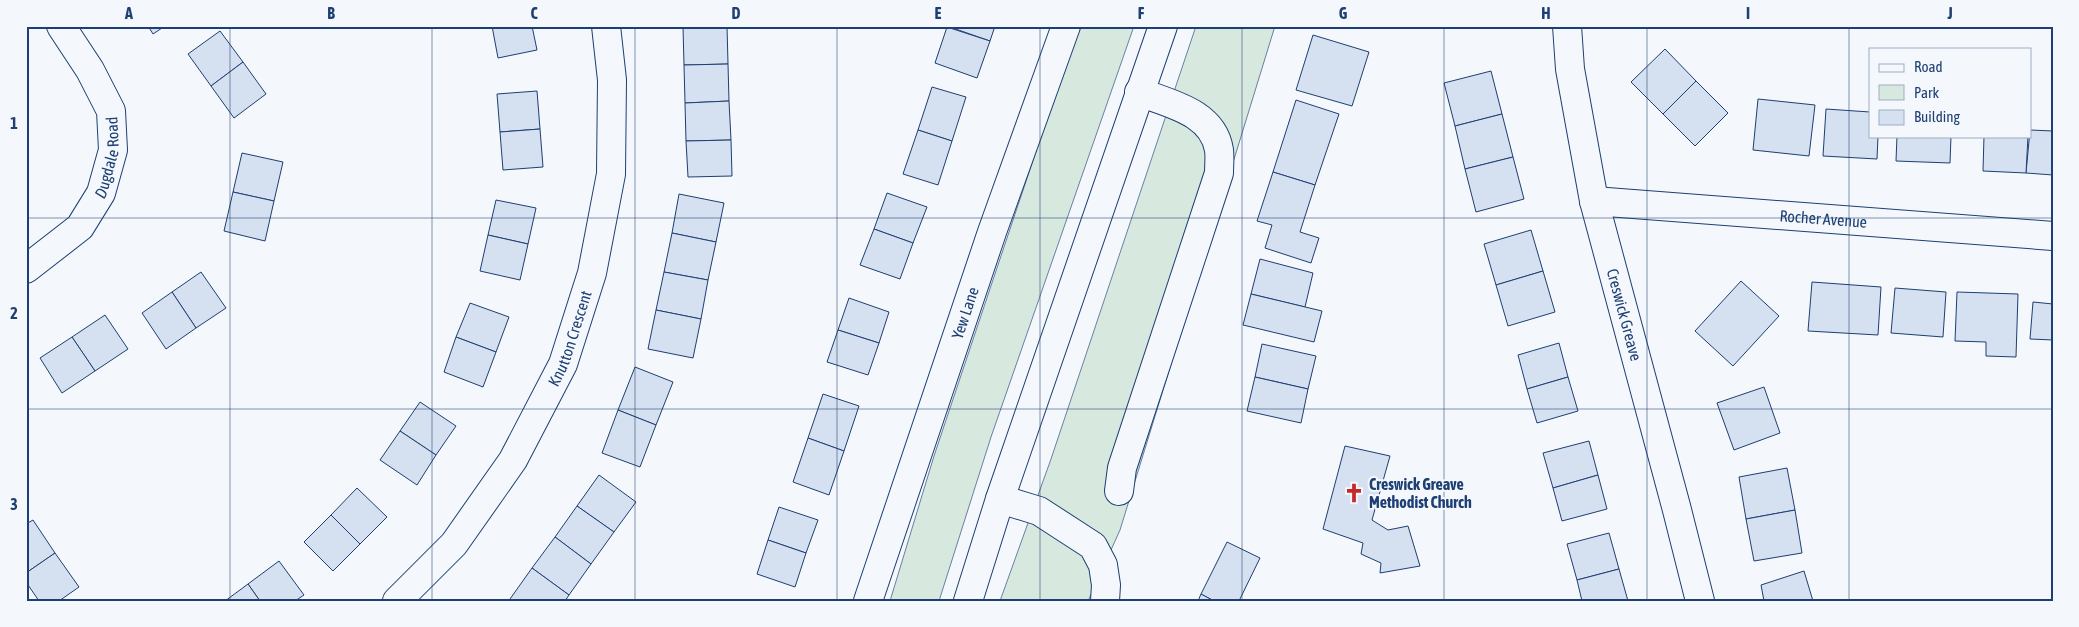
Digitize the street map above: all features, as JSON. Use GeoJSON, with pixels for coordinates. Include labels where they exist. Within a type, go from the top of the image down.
{"type":"FeatureCollection","features":[{"type":"Feature","properties":{"kind":"street","name":"Dugdale Road"},"geometry":{"type":"LineString","coordinates":[[26,270],[80,227],[101,193],[113,150],[111,111],[90,70],[61,26]]}},
{"type":"Feature","properties":{"kind":"street","name":"Knutton Crescent"},"geometry":{"type":"LineString","coordinates":[[397,601],[454,544],[513,460],[563,364],[592,273],[611,174],[612,80],[606,26]]}},
{"type":"Feature","properties":{"kind":"street","name":"Yew Lane"},"geometry":{"type":"LineString","coordinates":[[868,601],[992,232],[1066,26]]}},
{"type":"Feature","properties":{"kind":"street"},"geometry":{"type":"LineString","coordinates":[[968,601],[1000,499],[1163,26]]}},
{"type":"Feature","properties":{"kind":"street","name":"Creswick Greave"},"geometry":{"type":"LineString","coordinates":[[1567,26],[1570,69],[1594,201],[1700,601]]}},
{"type":"Feature","properties":{"kind":"street"},"geometry":{"type":"LineString","coordinates":[[1119,491],[1122,468],[1219,173],[1219,150],[1210,128],[1196,114],[1140,92]]}},
{"type":"Feature","properties":{"kind":"street","name":"Rocher Avenue"},"geometry":{"type":"LineString","coordinates":[[1594,201],[1673,205],[2053,236]]}},
{"type":"Feature","properties":{"kind":"street"},"geometry":{"type":"LineString","coordinates":[[1000,499],[1039,511],[1093,546],[1103,565],[1106,586],[1104,601]]}},
{"type":"Feature","properties":{"kind":"green space"},"geometry":{"type":"Polygon","coordinates":[[[1078,26],[1134,26],[991,437],[939,601],[890,601],[934,456],[1078,26]]]}},
{"type":"Feature","properties":{"kind":"green space"},"geometry":{"type":"Polygon","coordinates":[[[1196,26],[1275,26],[1120,530],[1088,601],[1000,601],[1051,459],[1196,26]]]}},
{"type":"Feature","properties":{"kind":"building"},"geometry":{"type":"Polygon","coordinates":[[[148,26],[165,26],[153,34],[148,26]]]}},
{"type":"Feature","properties":{"kind":"building"},"geometry":{"type":"Polygon","coordinates":[[[492,26],[532,26],[537,50],[498,58],[492,26]]]}},
{"type":"Feature","properties":{"kind":"building"},"geometry":{"type":"Polygon","coordinates":[[[727,26],[728,64],[684,65],[683,27],[727,26]]]}},
{"type":"Feature","properties":{"kind":"building"},"geometry":{"type":"Polygon","coordinates":[[[947,26],[995,26],[990,41],[947,26]]]}},
{"type":"Feature","properties":{"kind":"building"},"geometry":{"type":"Polygon","coordinates":[[[947,27],[990,41],[977,78],[935,63],[947,27]]]}},
{"type":"Feature","properties":{"kind":"building"},"geometry":{"type":"Polygon","coordinates":[[[220,31],[243,62],[211,86],[188,54],[220,31]]]}},
{"type":"Feature","properties":{"kind":"building"},"geometry":{"type":"Polygon","coordinates":[[[1313,35],[1369,52],[1352,106],[1296,90],[1313,35]]]}},
{"type":"Feature","properties":{"kind":"building"},"geometry":{"type":"Polygon","coordinates":[[[1665,49],[1696,81],[1663,114],[1631,82],[1665,49]]]}},
{"type":"Feature","properties":{"kind":"building"},"geometry":{"type":"Polygon","coordinates":[[[243,62],[266,94],[234,118],[211,86],[243,62]]]}},
{"type":"Feature","properties":{"kind":"building"},"geometry":{"type":"Polygon","coordinates":[[[728,64],[729,101],[685,103],[684,65],[728,64]]]}},
{"type":"Feature","properties":{"kind":"building"},"geometry":{"type":"Polygon","coordinates":[[[1491,71],[1502,114],[1455,126],[1444,83],[1491,71]]]}},
{"type":"Feature","properties":{"kind":"building"},"geometry":{"type":"Polygon","coordinates":[[[1696,81],[1728,113],[1695,146],[1663,114],[1696,81]]]}},
{"type":"Feature","properties":{"kind":"building"},"geometry":{"type":"Polygon","coordinates":[[[932,87],[966,97],[952,141],[918,130],[932,87]]]}},
{"type":"Feature","properties":{"kind":"building"},"geometry":{"type":"Polygon","coordinates":[[[537,91],[540,129],[500,132],[497,94],[537,91]]]}},
{"type":"Feature","properties":{"kind":"building"},"geometry":{"type":"Polygon","coordinates":[[[1758,99],[1815,105],[1809,156],[1753,150],[1758,99]]]}},
{"type":"Feature","properties":{"kind":"building"},"geometry":{"type":"Polygon","coordinates":[[[1296,100],[1339,114],[1315,185],[1273,172],[1296,100]]]}},
{"type":"Feature","properties":{"kind":"building"},"geometry":{"type":"Polygon","coordinates":[[[729,101],[731,140],[686,141],[685,103],[729,101]]]}},
{"type":"Feature","properties":{"kind":"building"},"geometry":{"type":"Polygon","coordinates":[[[1826,109],[1869,112],[1869,138],[1878,138],[1877,159],[1823,156],[1826,109]]]}},
{"type":"Feature","properties":{"kind":"building"},"geometry":{"type":"Polygon","coordinates":[[[1502,114],[1513,157],[1465,169],[1455,126],[1502,114]]]}},
{"type":"Feature","properties":{"kind":"building"},"geometry":{"type":"Polygon","coordinates":[[[540,129],[543,167],[503,170],[500,132],[540,129]]]}},
{"type":"Feature","properties":{"kind":"building"},"geometry":{"type":"Polygon","coordinates":[[[918,130],[952,141],[938,185],[903,174],[918,130]]]}},
{"type":"Feature","properties":{"kind":"building"},"geometry":{"type":"Polygon","coordinates":[[[2032,130],[2053,131],[2053,175],[2026,173],[2029,138],[2032,138],[2032,130]]]}},
{"type":"Feature","properties":{"kind":"building"},"geometry":{"type":"Polygon","coordinates":[[[1897,138],[1951,138],[1950,163],[1896,161],[1897,138]]]}},
{"type":"Feature","properties":{"kind":"building"},"geometry":{"type":"Polygon","coordinates":[[[1984,138],[2028,138],[2026,173],[1983,171],[1984,138]]]}},
{"type":"Feature","properties":{"kind":"building"},"geometry":{"type":"Polygon","coordinates":[[[731,140],[732,176],[688,177],[686,141],[731,140]]]}},
{"type":"Feature","properties":{"kind":"building"},"geometry":{"type":"Polygon","coordinates":[[[242,153],[283,162],[274,201],[233,192],[242,153]]]}},
{"type":"Feature","properties":{"kind":"building"},"geometry":{"type":"Polygon","coordinates":[[[1513,157],[1524,199],[1476,212],[1465,169],[1513,157]]]}},
{"type":"Feature","properties":{"kind":"building"},"geometry":{"type":"Polygon","coordinates":[[[1273,172],[1315,185],[1300,232],[1319,238],[1311,263],[1265,248],[1272,225],[1257,221],[1273,172]]]}},
{"type":"Feature","properties":{"kind":"building"},"geometry":{"type":"Polygon","coordinates":[[[233,192],[274,201],[265,241],[224,231],[233,192]]]}},
{"type":"Feature","properties":{"kind":"building"},"geometry":{"type":"Polygon","coordinates":[[[887,193],[927,207],[913,243],[874,229],[887,193]]]}},
{"type":"Feature","properties":{"kind":"building"},"geometry":{"type":"Polygon","coordinates":[[[679,194],[724,203],[716,242],[672,233],[679,194]]]}},
{"type":"Feature","properties":{"kind":"building"},"geometry":{"type":"Polygon","coordinates":[[[496,200],[536,208],[528,244],[488,235],[496,200]]]}},
{"type":"Feature","properties":{"kind":"building"},"geometry":{"type":"Polygon","coordinates":[[[874,229],[913,243],[900,279],[860,265],[874,229]]]}},
{"type":"Feature","properties":{"kind":"building"},"geometry":{"type":"Polygon","coordinates":[[[1531,230],[1543,271],[1496,285],[1484,244],[1531,230]]]}},
{"type":"Feature","properties":{"kind":"building"},"geometry":{"type":"Polygon","coordinates":[[[672,233],[716,242],[708,280],[664,272],[672,233]]]}},
{"type":"Feature","properties":{"kind":"building"},"geometry":{"type":"Polygon","coordinates":[[[488,235],[528,244],[520,280],[480,271],[488,235]]]}},
{"type":"Feature","properties":{"kind":"building"},"geometry":{"type":"Polygon","coordinates":[[[1260,259],[1313,273],[1305,307],[1251,294],[1260,259]]]}},
{"type":"Feature","properties":{"kind":"building"},"geometry":{"type":"Polygon","coordinates":[[[1543,271],[1555,312],[1508,326],[1496,285],[1543,271]]]}},
{"type":"Feature","properties":{"kind":"building"},"geometry":{"type":"Polygon","coordinates":[[[201,272],[226,308],[196,328],[172,292],[201,272]]]}},
{"type":"Feature","properties":{"kind":"building"},"geometry":{"type":"Polygon","coordinates":[[[664,272],[708,280],[701,319],[656,310],[664,272]]]}},
{"type":"Feature","properties":{"kind":"building"},"geometry":{"type":"Polygon","coordinates":[[[1741,281],[1779,316],[1733,366],[1695,331],[1741,281]]]}},
{"type":"Feature","properties":{"kind":"building"},"geometry":{"type":"Polygon","coordinates":[[[1812,282],[1881,287],[1878,335],[1808,331],[1812,282]]]}},
{"type":"Feature","properties":{"kind":"building"},"geometry":{"type":"Polygon","coordinates":[[[1895,288],[1946,292],[1943,337],[1891,333],[1895,288]]]}},
{"type":"Feature","properties":{"kind":"building"},"geometry":{"type":"Polygon","coordinates":[[[172,292],[196,328],[166,349],[142,313],[172,292]]]}},
{"type":"Feature","properties":{"kind":"building"},"geometry":{"type":"Polygon","coordinates":[[[1957,292],[2018,294],[2016,357],[1986,356],[1986,342],[1955,341],[1957,292]]]}},
{"type":"Feature","properties":{"kind":"building"},"geometry":{"type":"Polygon","coordinates":[[[1251,294],[1322,311],[1314,342],[1243,325],[1251,294]]]}},
{"type":"Feature","properties":{"kind":"building"},"geometry":{"type":"Polygon","coordinates":[[[849,298],[889,312],[879,343],[838,330],[849,298]]]}},
{"type":"Feature","properties":{"kind":"building"},"geometry":{"type":"Polygon","coordinates":[[[2033,302],[2053,304],[2053,340],[2030,339],[2033,302]]]}},
{"type":"Feature","properties":{"kind":"building"},"geometry":{"type":"Polygon","coordinates":[[[470,303],[509,317],[496,352],[456,337],[470,303]]]}},
{"type":"Feature","properties":{"kind":"building"},"geometry":{"type":"Polygon","coordinates":[[[656,310],[701,319],[693,358],[648,349],[656,310]]]}},
{"type":"Feature","properties":{"kind":"building"},"geometry":{"type":"Polygon","coordinates":[[[105,315],[128,349],[95,371],[72,337],[105,315]]]}},
{"type":"Feature","properties":{"kind":"building"},"geometry":{"type":"Polygon","coordinates":[[[838,330],[879,343],[868,375],[827,362],[838,330]]]}},
{"type":"Feature","properties":{"kind":"building"},"geometry":{"type":"Polygon","coordinates":[[[72,337],[95,371],[62,393],[40,358],[72,337]]]}},
{"type":"Feature","properties":{"kind":"building"},"geometry":{"type":"Polygon","coordinates":[[[456,337],[496,352],[483,387],[444,372],[456,337]]]}},
{"type":"Feature","properties":{"kind":"building"},"geometry":{"type":"Polygon","coordinates":[[[1559,343],[1568,377],[1527,389],[1518,355],[1559,343]]]}},
{"type":"Feature","properties":{"kind":"building"},"geometry":{"type":"Polygon","coordinates":[[[1262,344],[1316,356],[1308,389],[1255,377],[1262,344]]]}},
{"type":"Feature","properties":{"kind":"building"},"geometry":{"type":"Polygon","coordinates":[[[635,367],[673,382],[656,425],[618,410],[635,367]]]}},
{"type":"Feature","properties":{"kind":"building"},"geometry":{"type":"Polygon","coordinates":[[[1255,377],[1308,389],[1301,423],[1247,411],[1255,377]]]}},
{"type":"Feature","properties":{"kind":"building"},"geometry":{"type":"Polygon","coordinates":[[[1568,377],[1578,411],[1537,423],[1527,389],[1568,377]]]}},
{"type":"Feature","properties":{"kind":"building"},"geometry":{"type":"Polygon","coordinates":[[[1764,387],[1780,433],[1734,450],[1717,403],[1764,387]]]}},
{"type":"Feature","properties":{"kind":"building"},"geometry":{"type":"Polygon","coordinates":[[[823,394],[859,406],[844,451],[808,438],[823,394]]]}},
{"type":"Feature","properties":{"kind":"building"},"geometry":{"type":"Polygon","coordinates":[[[420,402],[456,426],[436,455],[400,431],[420,402]]]}},
{"type":"Feature","properties":{"kind":"building"},"geometry":{"type":"Polygon","coordinates":[[[618,410],[656,425],[640,467],[602,453],[618,410]]]}},
{"type":"Feature","properties":{"kind":"building"},"geometry":{"type":"Polygon","coordinates":[[[400,431],[436,455],[417,485],[380,460],[400,431]]]}},
{"type":"Feature","properties":{"kind":"building"},"geometry":{"type":"Polygon","coordinates":[[[808,438],[844,451],[829,495],[793,482],[808,438]]]}},
{"type":"Feature","properties":{"kind":"building"},"geometry":{"type":"Polygon","coordinates":[[[1589,441],[1598,475],[1553,488],[1543,453],[1589,441]]]}},
{"type":"Feature","properties":{"kind":"building"},"geometry":{"type":"Polygon","coordinates":[[[1345,446],[1390,456],[1372,520],[1388,530],[1408,526],[1420,566],[1380,573],[1381,563],[1361,554],[1363,543],[1323,529],[1345,446]]]}},
{"type":"Feature","properties":{"kind":"building"},"geometry":{"type":"Polygon","coordinates":[[[1787,468],[1795,510],[1746,519],[1739,477],[1787,468]]]}},
{"type":"Feature","properties":{"kind":"building"},"geometry":{"type":"Polygon","coordinates":[[[599,475],[636,502],[614,532],[577,506],[599,475]]]}},
{"type":"Feature","properties":{"kind":"building"},"geometry":{"type":"Polygon","coordinates":[[[1598,475],[1607,509],[1562,521],[1553,488],[1598,475]]]}},
{"type":"Feature","properties":{"kind":"building"},"geometry":{"type":"Polygon","coordinates":[[[357,488],[387,517],[360,544],[331,515],[357,488]]]}},
{"type":"Feature","properties":{"kind":"building"},"geometry":{"type":"Polygon","coordinates":[[[577,506],[614,532],[591,564],[555,537],[577,506]]]}},
{"type":"Feature","properties":{"kind":"building"},"geometry":{"type":"Polygon","coordinates":[[[779,507],[818,520],[806,553],[768,540],[779,507]]]}},
{"type":"Feature","properties":{"kind":"building"},"geometry":{"type":"Polygon","coordinates":[[[1795,510],[1802,553],[1754,561],[1746,519],[1795,510]]]}},
{"type":"Feature","properties":{"kind":"building"},"geometry":{"type":"Polygon","coordinates":[[[331,515],[360,544],[333,571],[304,542],[331,515]]]}},
{"type":"Feature","properties":{"kind":"building"},"geometry":{"type":"Polygon","coordinates":[[[33,520],[55,553],[26,573],[26,524],[33,520]]]}},
{"type":"Feature","properties":{"kind":"building"},"geometry":{"type":"Polygon","coordinates":[[[1609,533],[1619,569],[1577,580],[1567,544],[1609,533]]]}},
{"type":"Feature","properties":{"kind":"building"},"geometry":{"type":"Polygon","coordinates":[[[555,537],[591,564],[569,595],[532,568],[555,537]]]}},
{"type":"Feature","properties":{"kind":"building"},"geometry":{"type":"Polygon","coordinates":[[[768,540],[806,553],[795,587],[757,574],[768,540]]]}},
{"type":"Feature","properties":{"kind":"building"},"geometry":{"type":"Polygon","coordinates":[[[1227,542],[1260,558],[1239,601],[1214,601],[1201,594],[1227,542]]]}},
{"type":"Feature","properties":{"kind":"building"},"geometry":{"type":"Polygon","coordinates":[[[55,553],[79,587],[59,601],[39,601],[26,582],[26,573],[55,553]]]}},
{"type":"Feature","properties":{"kind":"building"},"geometry":{"type":"Polygon","coordinates":[[[279,561],[304,595],[295,601],[260,601],[248,584],[279,561]]]}},
{"type":"Feature","properties":{"kind":"building"},"geometry":{"type":"Polygon","coordinates":[[[532,568],[569,595],[565,601],[512,601],[510,599],[532,568]]]}},
{"type":"Feature","properties":{"kind":"building"},"geometry":{"type":"Polygon","coordinates":[[[1619,569],[1628,601],[1582,601],[1577,580],[1619,569]]]}},
{"type":"Feature","properties":{"kind":"building"},"geometry":{"type":"Polygon","coordinates":[[[1804,571],[1813,601],[1764,601],[1761,585],[1804,571]]]}},
{"type":"Feature","properties":{"kind":"building"},"geometry":{"type":"Polygon","coordinates":[[[248,584],[260,601],[225,601],[248,584]]]}},
{"type":"Feature","properties":{"kind":"building"},"geometry":{"type":"Polygon","coordinates":[[[1201,594],[1214,601],[1198,601],[1201,594]]]}},
{"type":"Feature","properties":{"kind":"place","name":"Creswick Greave Methodist Church"},"geometry":{"type":"Point","coordinates":[1354,493]}}]}
